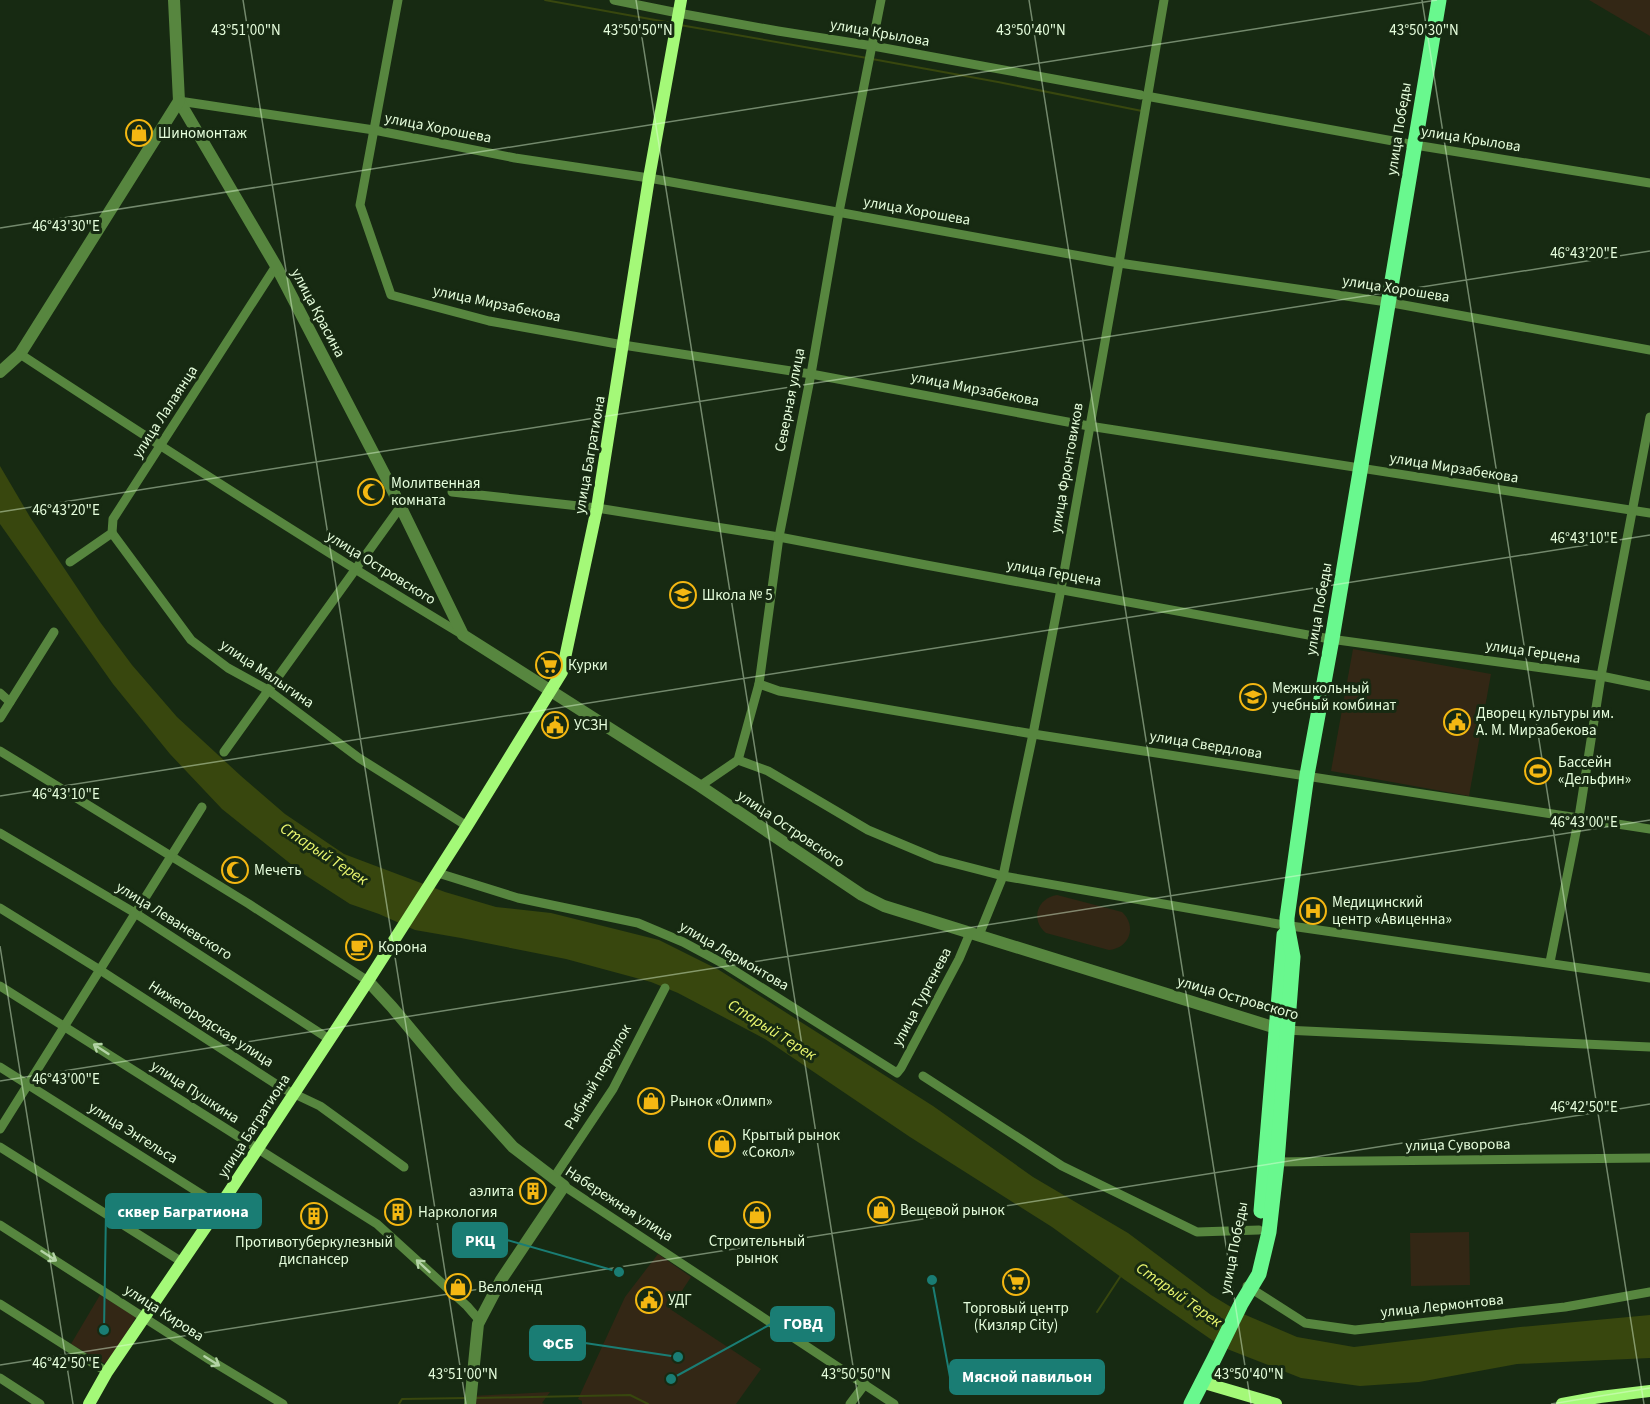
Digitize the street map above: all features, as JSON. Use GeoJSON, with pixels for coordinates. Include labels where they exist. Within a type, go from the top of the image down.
{"type":"FeatureCollection","features":[{"type":"Feature","properties":{"kind":"main road","name":"улица Багратиона"},"geometry":{"type":"LineString","coordinates":[[89,1404],[107,1372],[220,1206],[368,981],[468,826],[562,672],[597,508],[649,178],[681,0]]}},
{"type":"Feature","properties":{"kind":"main road","name":"улица Победы"},"geometry":{"type":"LineString","coordinates":[[1248,1287],[1259,1274],[1269,1232],[1271,1162],[1286,925],[1306,775],[1360,469],[1438,0]]}},
{"type":"Feature","properties":{"kind":"main road","name":"улица Победы"},"geometry":{"type":"LineString","coordinates":[[1191,1404],[1248,1287],[1271,1162]]}},
{"type":"Feature","properties":{"kind":"main road"},"geometry":{"type":"LineString","coordinates":[[1201,1382],[1276,1404]]}},
{"type":"Feature","properties":{"kind":"main road"},"geometry":{"type":"LineString","coordinates":[[1562,1404],[1650,1391]]}},
{"type":"Feature","properties":{"kind":"street","name":"улица Красина"},"geometry":{"type":"LineString","coordinates":[[174,0],[179,100],[276,266],[400,506],[463,635]]}},
{"type":"Feature","properties":{"kind":"street"},"geometry":{"type":"LineString","coordinates":[[374,130],[398,0]]}},
{"type":"Feature","properties":{"kind":"street","name":"улица Крылова"},"geometry":{"type":"LineString","coordinates":[[614,0],[678,14],[873,46],[1414,144],[1650,183]]}},
{"type":"Feature","properties":{"kind":"street","name":"Северная улица"},"geometry":{"type":"LineString","coordinates":[[738,760],[759,684],[779,537],[881,0]]}},
{"type":"Feature","properties":{"kind":"street","name":"улица Фронтовиков"},"geometry":{"type":"LineString","coordinates":[[974,934],[1004,876],[1033,734],[1061,590],[1119,263],[1145,96],[1164,0]]}},
{"type":"Feature","properties":{"kind":"street","name":"улица Хорошева"},"geometry":{"type":"LineString","coordinates":[[179,100],[374,130],[515,158],[649,178],[1119,263],[1388,302],[1650,350]]}},
{"type":"Feature","properties":{"kind":"street"},"geometry":{"type":"LineString","coordinates":[[0,372],[20,354],[179,100]]}},
{"type":"Feature","properties":{"kind":"street","name":"улица Мирзабекова"},"geometry":{"type":"LineString","coordinates":[[374,130],[360,205],[391,295],[489,321],[623,345],[811,374],[1089,426],[1650,513]]}},
{"type":"Feature","properties":{"kind":"street","name":"улица Лалаянца"},"geometry":{"type":"LineString","coordinates":[[112,533],[113,519],[276,266]]}},
{"type":"Feature","properties":{"kind":"street","name":"улица Островского"},"geometry":{"type":"LineString","coordinates":[[20,354],[160,447],[354,570],[463,635],[700,786],[862,895],[884,906],[1281,1029],[1650,1047]]}},
{"type":"Feature","properties":{"kind":"street"},"geometry":{"type":"LineString","coordinates":[[1550,962],[1579,818],[1601,676],[1650,417]]}},
{"type":"Feature","properties":{"kind":"street","name":"улица Герцена"},"geometry":{"type":"LineString","coordinates":[[452,492],[597,508],[779,537],[1331,639],[1601,676],[1650,686]]}},
{"type":"Feature","properties":{"kind":"street"},"geometry":{"type":"LineString","coordinates":[[224,752],[400,506]]}},
{"type":"Feature","properties":{"kind":"street"},"geometry":{"type":"LineString","coordinates":[[70,562],[112,533]]}},
{"type":"Feature","properties":{"kind":"street","name":"улица Малыгина"},"geometry":{"type":"LineString","coordinates":[[112,533],[191,640],[228,668],[268,690],[359,758],[468,826]]}},
{"type":"Feature","properties":{"kind":"street"},"geometry":{"type":"LineString","coordinates":[[0,718],[54,632]]}},
{"type":"Feature","properties":{"kind":"street","name":"улица Свердлова"},"geometry":{"type":"LineString","coordinates":[[759,684],[779,691],[1033,734],[1650,829]]}},
{"type":"Feature","properties":{"kind":"street"},"geometry":{"type":"LineString","coordinates":[[0,693],[10,702]]}},
{"type":"Feature","properties":{"kind":"street"},"geometry":{"type":"LineString","coordinates":[[0,751],[249,904],[368,981]]}},
{"type":"Feature","properties":{"kind":"street"},"geometry":{"type":"LineString","coordinates":[[700,786],[738,760],[768,771],[868,830],[938,859],[1004,876],[1286,925],[1650,978]]}},
{"type":"Feature","properties":{"kind":"street"},"geometry":{"type":"LineString","coordinates":[[0,1129],[202,807]]}},
{"type":"Feature","properties":{"kind":"street","name":"улица Леваневского"},"geometry":{"type":"LineString","coordinates":[[0,833],[135,914],[329,1039]]}},
{"type":"Feature","properties":{"kind":"street","name":"улица Лермонтова"},"geometry":{"type":"LineString","coordinates":[[435,877],[518,898],[638,923],[683,942],[724,964],[897,1073]]}},
{"type":"Feature","properties":{"kind":"street","name":"Нижегородская улица"},"geometry":{"type":"LineString","coordinates":[[0,908],[282,1088],[320,1106],[404,1167]]}},
{"type":"Feature","properties":{"kind":"street","name":"улица Тургенева"},"geometry":{"type":"LineString","coordinates":[[897,1073],[974,934]]}},
{"type":"Feature","properties":{"kind":"street","name":"Набережная улица"},"geometry":{"type":"LineString","coordinates":[[368,981],[513,1147],[564,1186],[894,1404]]}},
{"type":"Feature","properties":{"kind":"street","name":"улица Пушкина"},"geometry":{"type":"LineString","coordinates":[[0,986],[377,1224],[480,1321]]}},
{"type":"Feature","properties":{"kind":"street","name":"Рыбный переулок"},"geometry":{"type":"LineString","coordinates":[[554,1179],[612,1089],[665,988]]}},
{"type":"Feature","properties":{"kind":"street","name":"улица Энгельса"},"geometry":{"type":"LineString","coordinates":[[0,1067],[220,1206]]}},
{"type":"Feature","properties":{"kind":"street"},"geometry":{"type":"LineString","coordinates":[[923,1076],[1062,1166],[1197,1232],[1259,1230]]}},
{"type":"Feature","properties":{"kind":"street"},"geometry":{"type":"LineString","coordinates":[[0,1147],[182,1262]]}},
{"type":"Feature","properties":{"kind":"street","name":"улица Суворова"},"geometry":{"type":"LineString","coordinates":[[1271,1162],[1650,1158]]}},
{"type":"Feature","properties":{"kind":"street"},"geometry":{"type":"LineString","coordinates":[[470,1404],[480,1321],[501,1280],[564,1186]]}},
{"type":"Feature","properties":{"kind":"street","name":"улица Кирова"},"geometry":{"type":"LineString","coordinates":[[0,1225],[210,1360],[283,1404]]}},
{"type":"Feature","properties":{"kind":"street","name":"улица Лермонтова"},"geometry":{"type":"LineString","coordinates":[[1248,1287],[1305,1323],[1355,1330],[1565,1307],[1650,1292]]}},
{"type":"Feature","properties":{"kind":"street"},"geometry":{"type":"LineString","coordinates":[[0,1304],[107,1372]]}},
{"type":"Feature","properties":{"kind":"street"},"geometry":{"type":"LineString","coordinates":[[0,1378],[40,1404]]}},
{"type":"Feature","properties":{"kind":"street"},"geometry":{"type":"LineString","coordinates":[[850,1404],[865,1384]]}},
{"type":"Feature","properties":{"kind":"shaded area"},"geometry":{"type":"Polygon","coordinates":[[[1589,0],[1650,0],[1650,36],[1589,0]]]}},
{"type":"Feature","properties":{"kind":"shaded area"},"geometry":{"type":"Polygon","coordinates":[[[1353,649],[1491,674],[1469,796],[1331,771],[1353,649]]]}},
{"type":"Feature","properties":{"kind":"shaded area"},"geometry":{"type":"Polygon","coordinates":[[[1057,895],[1122,912],[1127,918],[1130,930],[1126,941],[1109,950],[1046,933],[1038,922],[1038,910],[1045,900],[1057,895]]]}},
{"type":"Feature","properties":{"kind":"shaded area"},"geometry":{"type":"Polygon","coordinates":[[[1469,1232],[1470,1285],[1411,1286],[1410,1233],[1469,1232]]]}},
{"type":"Feature","properties":{"kind":"shaded area"},"geometry":{"type":"Polygon","coordinates":[[[658,1254],[691,1277],[670,1309],[761,1369],[736,1404],[582,1404],[582,1401],[578,1399],[625,1297],[658,1254]]]}},
{"type":"Feature","properties":{"kind":"shaded area"},"geometry":{"type":"Polygon","coordinates":[[[100,1295],[136,1317],[107,1365],[71,1344],[100,1295]]]}},
{"type":"Feature","properties":{"kind":"shaded area"},"geometry":{"type":"Polygon","coordinates":[[[550,1392],[542,1403],[545,1404],[469,1404],[471,1396],[550,1392]]]}},
{"type":"Feature","properties":{"kind":"water","name":"Старый Терек"},"geometry":{"type":"Polygon","coordinates":[[[0,466],[30,517],[100,622],[132,665],[177,717],[285,814],[344,854],[445,892],[496,907],[551,913],[659,940],[719,970],[933,1106],[1033,1177],[1128,1233],[1211,1295],[1241,1313],[1297,1337],[1354,1347],[1520,1327],[1650,1315],[1650,1358],[1517,1364],[1419,1382],[1360,1386],[1301,1378],[1222,1347],[1052,1227],[910,1137],[765,1039],[678,993],[651,982],[566,959],[415,930],[350,904],[302,873],[222,809],[170,754],[113,684],[0,524],[0,466]]]}},
{"type":"Feature","properties":{"kind":"waterway"},"geometry":{"type":"LineString","coordinates":[[545,0],[672,23]]}},
{"type":"Feature","properties":{"kind":"waterway"},"geometry":{"type":"LineString","coordinates":[[680,25],[867,58]]}},
{"type":"Feature","properties":{"kind":"waterway"},"geometry":{"type":"LineString","coordinates":[[872,59],[1142,111],[1142,109]]}},
{"type":"Feature","properties":{"kind":"waterway"},"geometry":{"type":"LineString","coordinates":[[1097,1312],[1120,1277]]}},
{"type":"Feature","properties":{"kind":"waterway"},"geometry":{"type":"LineString","coordinates":[[476,1398],[630,1395],[648,1404]]}},
{"type":"Feature","properties":{"kind":"waterway"},"geometry":{"type":"LineString","coordinates":[[399,1404],[402,1399],[467,1398]]}},
{"type":"Feature","properties":{"kind":"place","name":"Шиномонтаж"},"geometry":{"type":"Point","coordinates":[139,133]}},
{"type":"Feature","properties":{"kind":"place","name":"Молитвенная комната"},"geometry":{"type":"Point","coordinates":[371,492]}},
{"type":"Feature","properties":{"kind":"place","name":"Школа № 5"},"geometry":{"type":"Point","coordinates":[683,595]}},
{"type":"Feature","properties":{"kind":"place","name":"Курки"},"geometry":{"type":"Point","coordinates":[549,665]}},
{"type":"Feature","properties":{"kind":"place","name":"Межшкольный учебный комбинат"},"geometry":{"type":"Point","coordinates":[1253,697]}},
{"type":"Feature","properties":{"kind":"place","name":"Дворец культуры им. А. М. Мирзабекова"},"geometry":{"type":"Point","coordinates":[1457,722]}},
{"type":"Feature","properties":{"kind":"place","name":"УСЗН"},"geometry":{"type":"Point","coordinates":[555,725]}},
{"type":"Feature","properties":{"kind":"place","name":"Бассейн «Дельфин»"},"geometry":{"type":"Point","coordinates":[1538,771]}},
{"type":"Feature","properties":{"kind":"place","name":"Мечеть"},"geometry":{"type":"Point","coordinates":[235,870]}},
{"type":"Feature","properties":{"kind":"place","name":"Медицинский центр «Авиценна»"},"geometry":{"type":"Point","coordinates":[1313,911]}},
{"type":"Feature","properties":{"kind":"place","name":"Корона"},"geometry":{"type":"Point","coordinates":[359,947]}},
{"type":"Feature","properties":{"kind":"place","name":"Рынок «Олимп»"},"geometry":{"type":"Point","coordinates":[651,1101]}},
{"type":"Feature","properties":{"kind":"place","name":"Крытый рынок «Сокол»"},"geometry":{"type":"Point","coordinates":[722,1144]}},
{"type":"Feature","properties":{"kind":"place","name":"аэлита"},"geometry":{"type":"Point","coordinates":[533,1191]}},
{"type":"Feature","properties":{"kind":"place","name":"Вещевой рынок"},"geometry":{"type":"Point","coordinates":[881,1210]}},
{"type":"Feature","properties":{"kind":"place","name":"Наркология"},"geometry":{"type":"Point","coordinates":[398,1212]}},
{"type":"Feature","properties":{"kind":"place","name":"Строительный рынок"},"geometry":{"type":"Point","coordinates":[757,1215]}},
{"type":"Feature","properties":{"kind":"place","name":"Противотуберкулезный диспансер"},"geometry":{"type":"Point","coordinates":[314,1216]}},
{"type":"Feature","properties":{"kind":"place","name":"РКЦ"},"geometry":{"type":"Point","coordinates":[619,1272]}},
{"type":"Feature","properties":{"kind":"place","name":"Мясной павильон"},"geometry":{"type":"Point","coordinates":[932,1280]}},
{"type":"Feature","properties":{"kind":"place","name":"Торговый центр (Кизляр City)"},"geometry":{"type":"Point","coordinates":[1016,1282]}},
{"type":"Feature","properties":{"kind":"place","name":"Велоленд"},"geometry":{"type":"Point","coordinates":[458,1287]}},
{"type":"Feature","properties":{"kind":"place","name":"УДГ"},"geometry":{"type":"Point","coordinates":[649,1300]}},
{"type":"Feature","properties":{"kind":"place","name":"сквер Багратиона"},"geometry":{"type":"Point","coordinates":[104,1330]}},
{"type":"Feature","properties":{"kind":"place","name":"ФСБ"},"geometry":{"type":"Point","coordinates":[678,1357]}},
{"type":"Feature","properties":{"kind":"place","name":"ГОВД"},"geometry":{"type":"Point","coordinates":[671,1379]}}]}
